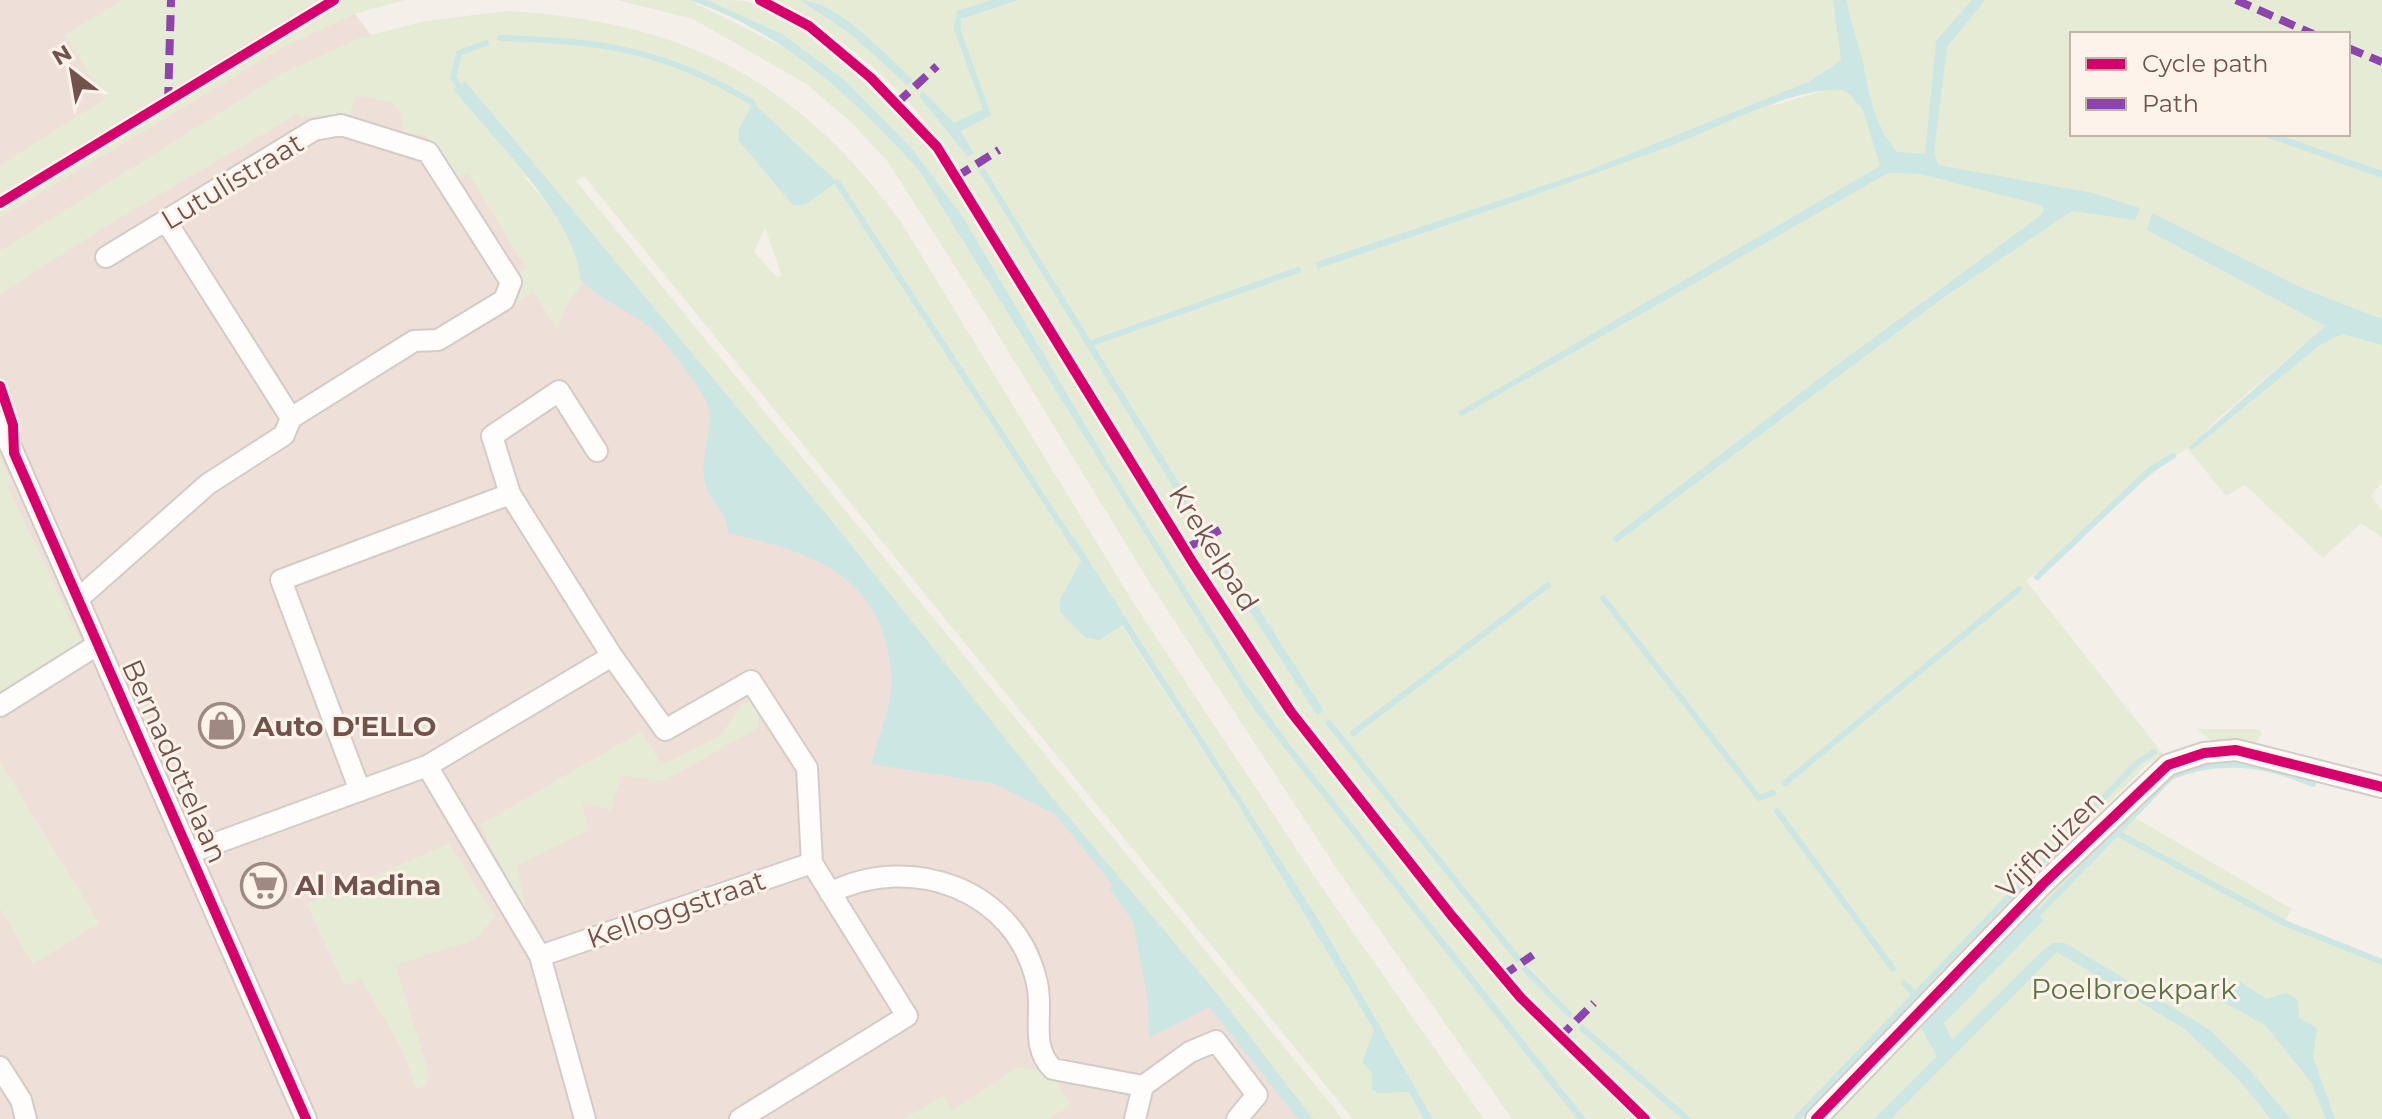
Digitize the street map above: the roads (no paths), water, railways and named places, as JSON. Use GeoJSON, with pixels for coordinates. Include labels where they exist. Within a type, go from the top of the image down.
{"type":"FeatureCollection","features":[{"type":"Feature","properties":{"kind":"street","name":"Lutulistraat"},"geometry":{"type":"LineString","coordinates":[[106,257],[314,130],[341,125],[428,152],[511,282],[504,300],[438,340],[414,341],[291,418]]}},
{"type":"Feature","properties":{"kind":"street"},"geometry":{"type":"LineString","coordinates":[[78,599],[208,484],[284,435],[291,418],[166,221]]}},
{"type":"Feature","properties":{"kind":"street"},"geometry":{"type":"LineString","coordinates":[[597,451],[559,391],[492,436],[510,494],[612,656],[665,730],[751,681],[807,768],[812,863],[907,1016],[740,1119]]}},
{"type":"Feature","properties":{"kind":"street","name":"Bernadottelaan"},"geometry":{"type":"LineString","coordinates":[[0,422],[306,1119]]}},
{"type":"Feature","properties":{"kind":"street"},"geometry":{"type":"LineString","coordinates":[[360,791],[281,580],[510,494]]}},
{"type":"Feature","properties":{"kind":"street"},"geometry":{"type":"LineString","coordinates":[[0,706],[97,645]]}},
{"type":"Feature","properties":{"kind":"street"},"geometry":{"type":"LineString","coordinates":[[189,853],[427,766],[612,656]]}},
{"type":"Feature","properties":{"kind":"street","name":"Vijfhuizen"},"geometry":{"type":"LineString","coordinates":[[1816,1119],[2043,884],[2168,765],[2204,753],[2236,750],[2382,787]]}},
{"type":"Feature","properties":{"kind":"street"},"geometry":{"type":"LineString","coordinates":[[427,766],[540,956],[585,1119]]}},
{"type":"Feature","properties":{"kind":"street","name":"Kelloggstraat"},"geometry":{"type":"LineString","coordinates":[[540,956],[812,863]]}},
{"type":"Feature","properties":{"kind":"street"},"geometry":{"type":"LineString","coordinates":[[830,893],[866,878],[906,874],[945,882],[981,900],[1010,927],[1031,962],[1040,1002],[1038,1042],[1042,1059],[1053,1069],[1143,1086]]}},
{"type":"Feature","properties":{"kind":"street"},"geometry":{"type":"LineString","coordinates":[[1135,1119],[1143,1086],[1190,1052],[1216,1041],[1257,1095],[1237,1119]]}},
{"type":"Feature","properties":{"kind":"street"},"geometry":{"type":"LineString","coordinates":[[0,1067],[21,1100],[26,1119]]}},
{"type":"Feature","properties":{"kind":"water"},"geometry":{"type":"Polygon","coordinates":[[[689,0],[707,0],[782,34],[845,80],[913,150],[963,217],[1109,465],[1243,680],[1291,746],[1586,1119],[1577,1119],[1253,708],[919,170],[869,118],[815,70],[756,30],[689,0]]]}},
{"type":"Feature","properties":{"kind":"water"},"geometry":{"type":"Polygon","coordinates":[[[800,0],[814,2],[845,19],[913,80],[907,85],[852,35],[800,0]]]}},
{"type":"Feature","properties":{"kind":"water"},"geometry":{"type":"Polygon","coordinates":[[[992,0],[1018,0],[961,19],[961,31],[991,115],[961,131],[974,153],[968,157],[919,96],[923,91],[954,123],[983,109],[954,29],[957,11],[992,0]]]}},
{"type":"Feature","properties":{"kind":"water"},"geometry":{"type":"Polygon","coordinates":[[[1833,0],[1847,0],[1874,112],[1897,152],[1925,154],[1936,41],[1972,0],[1985,0],[1947,47],[1934,151],[1938,165],[2093,193],[2140,208],[2135,220],[2072,211],[1943,298],[1616,543],[1612,538],[1837,365],[2040,216],[2044,210],[2041,205],[1921,174],[1888,173],[1460,417],[1458,412],[1880,166],[1863,110],[1846,91],[1826,90],[1804,94],[1490,210],[1317,269],[1316,262],[1590,170],[1808,82],[1841,60],[1833,0]]]}},
{"type":"Feature","properties":{"kind":"water"},"geometry":{"type":"Polygon","coordinates":[[[465,81],[832,521],[1055,801],[1215,991],[1313,1119],[1298,1119],[1209,1007],[1149,1038],[1148,1001],[1133,922],[1110,889],[1113,885],[1055,814],[995,784],[871,764],[892,684],[886,643],[877,617],[863,596],[846,579],[825,566],[778,546],[728,533],[724,516],[709,494],[704,479],[710,419],[706,400],[650,327],[596,293],[580,279],[576,256],[549,206],[454,90],[465,81]]]}},
{"type":"Feature","properties":{"kind":"water"},"geometry":{"type":"Polygon","coordinates":[[[753,103],[837,182],[806,204],[793,205],[738,140],[739,129],[753,103]]]}},
{"type":"Feature","properties":{"kind":"water"},"geometry":{"type":"Polygon","coordinates":[[[2263,136],[2283,136],[2382,171],[2382,178],[2263,136]]]}},
{"type":"Feature","properties":{"kind":"water"},"geometry":{"type":"Polygon","coordinates":[[[984,168],[1208,530],[1202,534],[979,171],[984,168]]]}},
{"type":"Feature","properties":{"kind":"water"},"geometry":{"type":"Polygon","coordinates":[[[2152,213],[2300,287],[2382,319],[2382,345],[2342,334],[2320,345],[2192,450],[2189,447],[2325,326],[2147,230],[2152,213]]]}},
{"type":"Feature","properties":{"kind":"water"},"geometry":{"type":"Polygon","coordinates":[[[1072,534],[1320,922],[1433,1119],[1424,1119],[1408,1092],[1379,1093],[1372,1090],[1372,1074],[1362,1062],[1374,1030],[1236,801],[1122,625],[1099,640],[1086,638],[1060,612],[1060,599],[1081,562],[1072,534]]]}},
{"type":"Feature","properties":{"kind":"water"},"geometry":{"type":"Polygon","coordinates":[[[1214,542],[1324,711],[1317,715],[1208,546],[1214,542]]]}},
{"type":"Feature","properties":{"kind":"water"},"geometry":{"type":"Polygon","coordinates":[[[2037,907],[2043,921],[1944,1023],[1952,1040],[2039,954],[2052,943],[2065,943],[2210,1030],[2247,1067],[2291,1119],[2271,1119],[2241,1082],[2185,1029],[2057,952],[1891,1119],[1874,1119],[1937,1056],[1921,1028],[2037,907]]]}},
{"type":"Feature","properties":{"kind":"water"},"geometry":{"type":"Polygon","coordinates":[[[1526,965],[1573,1014],[1569,1018],[1521,969],[1526,965]]]}},
{"type":"Feature","properties":{"kind":"water"},"geometry":{"type":"Polygon","coordinates":[[[2238,980],[2266,999],[2286,993],[2298,1000],[2299,1018],[2317,1028],[2313,1057],[2335,1119],[2326,1119],[2311,1082],[2265,1025],[2221,1001],[2238,980]]]}},
{"type":"Feature","properties":{"kind":"water"},"geometry":{"type":"Polygon","coordinates":[[[1582,1024],[1692,1119],[1682,1119],[1578,1029],[1582,1024]]]}},
{"type":"Feature","properties":{"kind":"waterway"},"geometry":{"type":"LineString","coordinates":[[500,38],[570,42],[631,51],[690,70],[753,103]]}},
{"type":"Feature","properties":{"kind":"waterway"},"geometry":{"type":"LineString","coordinates":[[460,87],[453,78],[459,53],[486,43]]}},
{"type":"Feature","properties":{"kind":"waterway"},"geometry":{"type":"LineString","coordinates":[[837,182],[1080,554]]}},
{"type":"Feature","properties":{"kind":"waterway"},"geometry":{"type":"LineString","coordinates":[[1089,344],[1298,270]]}},
{"type":"Feature","properties":{"kind":"waterway"},"geometry":{"type":"LineString","coordinates":[[2037,577],[2150,470],[2173,456]]}},
{"type":"Feature","properties":{"kind":"waterway"},"geometry":{"type":"LineString","coordinates":[[1353,733],[1548,585]]}},
{"type":"Feature","properties":{"kind":"waterway"},"geometry":{"type":"LineString","coordinates":[[1785,783],[2019,589]]}},
{"type":"Feature","properties":{"kind":"waterway"},"geometry":{"type":"LineString","coordinates":[[1603,598],[1759,798],[1773,793]]}},
{"type":"Feature","properties":{"kind":"waterway"},"geometry":{"type":"LineString","coordinates":[[1329,723],[1518,959]]}},
{"type":"Feature","properties":{"kind":"waterway"},"geometry":{"type":"LineString","coordinates":[[1796,1119],[2137,763],[2154,752]]}},
{"type":"Feature","properties":{"kind":"waterway"},"geometry":{"type":"LineString","coordinates":[[2039,913],[2171,777],[2207,766],[2242,765],[2260,767],[2313,784]]}},
{"type":"Feature","properties":{"kind":"waterway"},"geometry":{"type":"LineString","coordinates":[[1777,811],[1893,969]]}},
{"type":"Feature","properties":{"kind":"waterway"},"geometry":{"type":"LineString","coordinates":[[2115,832],[2287,924],[2382,962]]}},
{"type":"Feature","properties":{"kind":"waterway"},"geometry":{"type":"LineString","coordinates":[[1904,983],[1914,994]]}},
{"type":"Feature","properties":{"kind":"place","name":"Auto D'ELLO"},"geometry":{"type":"Point","coordinates":[222,726]}},
{"type":"Feature","properties":{"kind":"place","name":"Al Madina"},"geometry":{"type":"Point","coordinates":[264,885]}},
{"type":"Feature","properties":{"kind":"park label","name":"Poelbroekpark"},"geometry":{"type":"Point","coordinates":[2134,989]}}]}
